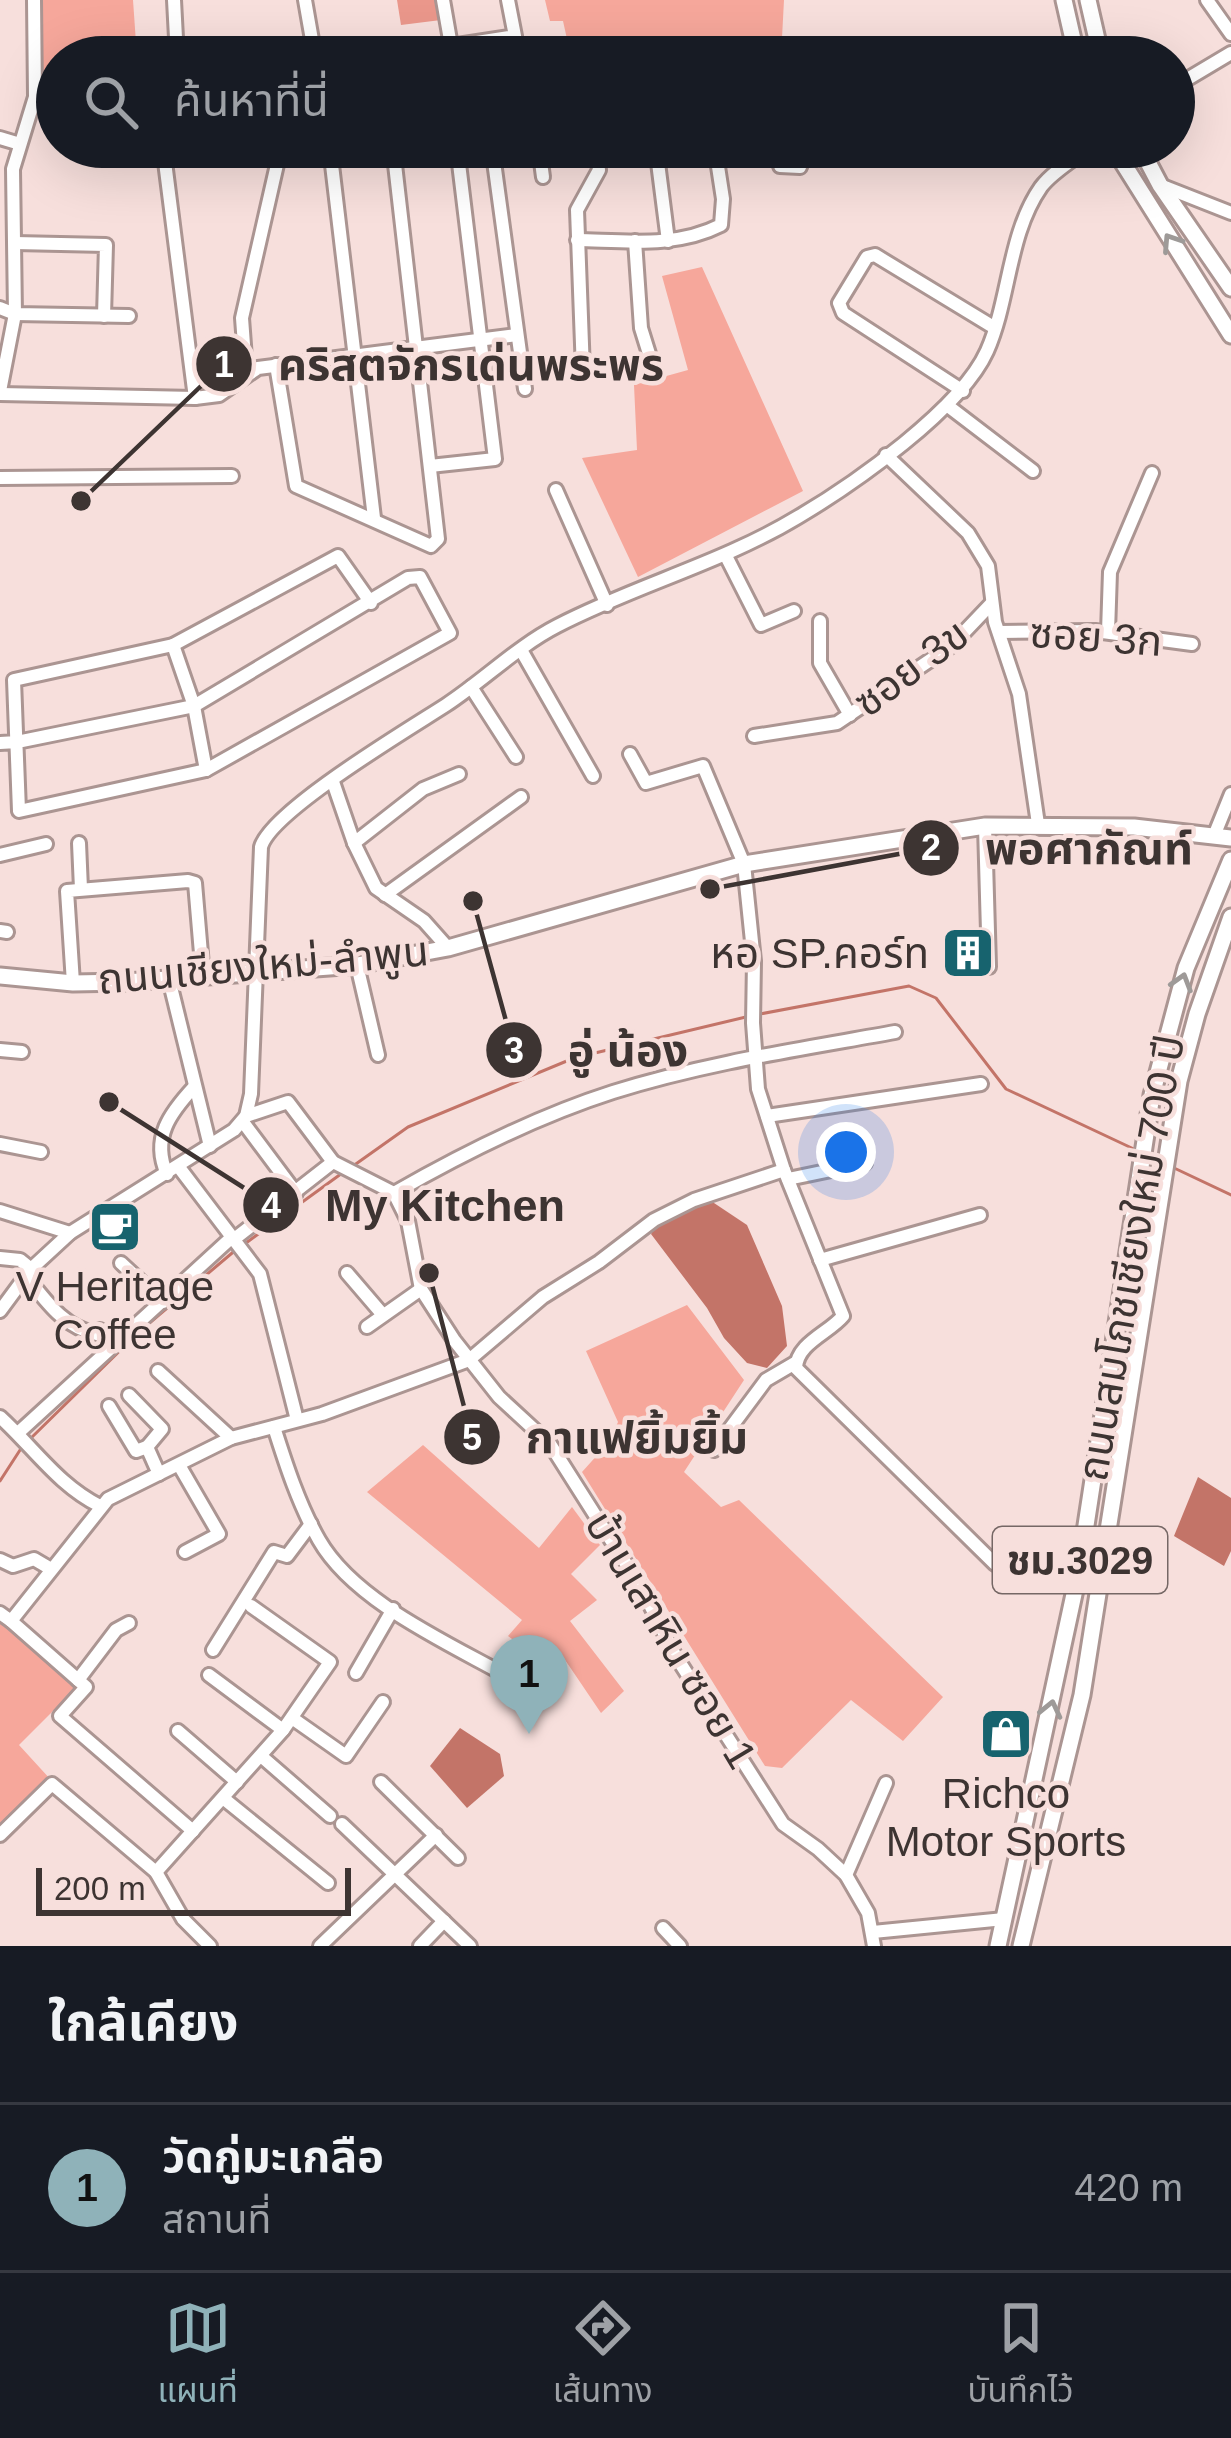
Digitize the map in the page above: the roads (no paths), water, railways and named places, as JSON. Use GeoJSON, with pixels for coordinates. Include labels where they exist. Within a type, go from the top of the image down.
{"type":"FeatureCollection","features":[{"type":"Feature","properties":{"kind":"main road"},"geometry":{"type":"LineString","coordinates":[[1064,0],[1072,36]]}},
{"type":"Feature","properties":{"kind":"main road"},"geometry":{"type":"LineString","coordinates":[[1088,0],[1096,36]]}},
{"type":"Feature","properties":{"kind":"main road"},"geometry":{"type":"LineString","coordinates":[[1126,168],[1231,335]]}},
{"type":"Feature","properties":{"kind":"main road"},"geometry":{"type":"LineString","coordinates":[[1151,168],[1231,288]]}},
{"type":"Feature","properties":{"kind":"main road","name":"ถนนเชียงใหม่-ลำพูน"},"geometry":{"type":"LineString","coordinates":[[0,976],[73,983],[357,965],[448,949],[744,864],[986,826],[1133,826],[1222,837]]}},
{"type":"Feature","properties":{"kind":"main road","name":"ถนนสมโภชเชียงใหม่ 700 ปี"},"geometry":{"type":"LineString","coordinates":[[998,1946],[1079,1571],[1152,1095],[1186,968],[1231,860]]}},
{"type":"Feature","properties":{"kind":"main road","name":"ถนนสมโภชเชียงใหม่ 700 ปี"},"geometry":{"type":"LineString","coordinates":[[1021,1946],[1082,1695],[1179,1081],[1231,917]]}},
{"type":"Feature","properties":{"kind":"street"},"geometry":{"type":"LineString","coordinates":[[34,0],[35,97],[13,169],[10,235],[15,314],[0,392],[195,398],[219,395],[246,372],[276,365],[517,335]]}},
{"type":"Feature","properties":{"kind":"street"},"geometry":{"type":"LineString","coordinates":[[174,0],[176,36]]}},
{"type":"Feature","properties":{"kind":"street"},"geometry":{"type":"LineString","coordinates":[[305,0],[311,36]]}},
{"type":"Feature","properties":{"kind":"street"},"geometry":{"type":"LineString","coordinates":[[443,0],[449,36]]}},
{"type":"Feature","properties":{"kind":"street"},"geometry":{"type":"LineString","coordinates":[[508,0],[515,35],[511,36]]}},
{"type":"Feature","properties":{"kind":"street"},"geometry":{"type":"LineString","coordinates":[[1214,2],[1231,34]]}},
{"type":"Feature","properties":{"kind":"street"},"geometry":{"type":"LineString","coordinates":[[1195,74],[1231,53]]}},
{"type":"Feature","properties":{"kind":"street"},"geometry":{"type":"LineString","coordinates":[[0,138],[20,144]]}},
{"type":"Feature","properties":{"kind":"street"},"geometry":{"type":"LineString","coordinates":[[166,168],[195,398]]}},
{"type":"Feature","properties":{"kind":"street"},"geometry":{"type":"LineString","coordinates":[[246,372],[242,318],[275,168]]}},
{"type":"Feature","properties":{"kind":"street"},"geometry":{"type":"LineString","coordinates":[[332,168],[374,518]]}},
{"type":"Feature","properties":{"kind":"street"},"geometry":{"type":"LineString","coordinates":[[276,365],[296,486],[431,546],[437,538],[396,168]]}},
{"type":"Feature","properties":{"kind":"street"},"geometry":{"type":"LineString","coordinates":[[430,466],[494,459],[460,168]]}},
{"type":"Feature","properties":{"kind":"street"},"geometry":{"type":"LineString","coordinates":[[495,168],[525,388]]}},
{"type":"Feature","properties":{"kind":"street"},"geometry":{"type":"LineString","coordinates":[[542,168],[543,177]]}},
{"type":"Feature","properties":{"kind":"street"},"geometry":{"type":"LineString","coordinates":[[583,371],[577,210],[599,168]]}},
{"type":"Feature","properties":{"kind":"street"},"geometry":{"type":"LineString","coordinates":[[659,168],[668,241]]}},
{"type":"Feature","properties":{"kind":"street"},"geometry":{"type":"LineString","coordinates":[[577,240],[668,241],[721,224],[718,168]]}},
{"type":"Feature","properties":{"kind":"street"},"geometry":{"type":"LineString","coordinates":[[296,1192],[245,1119],[251,1094],[265,834],[392,737],[557,626],[726,556],[800,516],[948,406],[986,352],[1033,202],[1062,168]]}},
{"type":"Feature","properties":{"kind":"street"},"geometry":{"type":"LineString","coordinates":[[1160,185],[1231,213]]}},
{"type":"Feature","properties":{"kind":"street"},"geometry":{"type":"LineString","coordinates":[[10,235],[106,244],[104,316]]}},
{"type":"Feature","properties":{"kind":"street"},"geometry":{"type":"LineString","coordinates":[[635,241],[641,328],[655,373]]}},
{"type":"Feature","properties":{"kind":"street"},"geometry":{"type":"LineString","coordinates":[[962,391],[843,313],[839,303],[867,257],[875,255],[995,328]]}},
{"type":"Feature","properties":{"kind":"street"},"geometry":{"type":"LineString","coordinates":[[0,308],[15,314],[129,316]]}},
{"type":"Feature","properties":{"kind":"street"},"geometry":{"type":"LineString","coordinates":[[948,406],[1033,471]]}},
{"type":"Feature","properties":{"kind":"street"},"geometry":{"type":"LineString","coordinates":[[886,455],[981,550],[988,566],[992,604],[1019,694],[1038,824]]}},
{"type":"Feature","properties":{"kind":"street"},"geometry":{"type":"LineString","coordinates":[[1108,632],[1110,572],[1152,473]]}},
{"type":"Feature","properties":{"kind":"street"},"geometry":{"type":"LineString","coordinates":[[0,478],[232,476]]}},
{"type":"Feature","properties":{"kind":"street"},"geometry":{"type":"LineString","coordinates":[[556,490],[607,604]]}},
{"type":"Feature","properties":{"kind":"street"},"geometry":{"type":"LineString","coordinates":[[0,743],[16,742],[194,706],[371,603],[408,578],[419,578],[450,632],[206,770],[20,811],[16,742],[14,680],[173,645],[338,556],[371,603]]}},
{"type":"Feature","properties":{"kind":"street"},"geometry":{"type":"LineString","coordinates":[[726,556],[761,625],[794,610]]}},
{"type":"Feature","properties":{"kind":"street","name":"ซอย 3ข"},"geometry":{"type":"LineString","coordinates":[[754,736],[837,723],[951,646],[992,604]]}},
{"type":"Feature","properties":{"kind":"street"},"geometry":{"type":"LineString","coordinates":[[820,621],[818,656],[850,715]]}},
{"type":"Feature","properties":{"kind":"street","name":"ซอย 3ก"},"geometry":{"type":"LineString","coordinates":[[999,632],[1108,632],[1192,644]]}},
{"type":"Feature","properties":{"kind":"street"},"geometry":{"type":"LineString","coordinates":[[173,645],[194,706],[206,770]]}},
{"type":"Feature","properties":{"kind":"street"},"geometry":{"type":"LineString","coordinates":[[521,650],[593,776]]}},
{"type":"Feature","properties":{"kind":"street"},"geometry":{"type":"LineString","coordinates":[[471,687],[516,757]]}},
{"type":"Feature","properties":{"kind":"street"},"geometry":{"type":"LineString","coordinates":[[629,754],[646,783],[703,766],[744,864],[754,962],[758,1089],[786,1175],[843,1317],[802,1350],[795,1363],[766,1381],[714,1450]]}},
{"type":"Feature","properties":{"kind":"street"},"geometry":{"type":"LineString","coordinates":[[354,843],[423,789],[459,774]]}},
{"type":"Feature","properties":{"kind":"street"},"geometry":{"type":"LineString","coordinates":[[333,782],[376,888],[424,921],[448,949]]}},
{"type":"Feature","properties":{"kind":"street"},"geometry":{"type":"LineString","coordinates":[[1222,837],[1231,794]]}},
{"type":"Feature","properties":{"kind":"street"},"geometry":{"type":"LineString","coordinates":[[385,895],[521,797]]}},
{"type":"Feature","properties":{"kind":"street"},"geometry":{"type":"LineString","coordinates":[[986,826],[989,967]]}},
{"type":"Feature","properties":{"kind":"street"},"geometry":{"type":"LineString","coordinates":[[79,843],[81,889]]}},
{"type":"Feature","properties":{"kind":"street"},"geometry":{"type":"LineString","coordinates":[[0,855],[46,844]]}},
{"type":"Feature","properties":{"kind":"street"},"geometry":{"type":"LineString","coordinates":[[73,983],[66,894],[188,880],[195,883],[203,976]]}},
{"type":"Feature","properties":{"kind":"street"},"geometry":{"type":"LineString","coordinates":[[357,965],[378,1055]]}},
{"type":"Feature","properties":{"kind":"street"},"geometry":{"type":"LineString","coordinates":[[169,979],[210,1146]]}},
{"type":"Feature","properties":{"kind":"street"},"geometry":{"type":"LineString","coordinates":[[0,1311],[28,1273],[70,1233],[245,1119],[288,1102],[333,1162],[394,1193],[525,1128],[611,1093],[755,1058],[895,1032]]}},
{"type":"Feature","properties":{"kind":"street"},"geometry":{"type":"LineString","coordinates":[[0,1050],[22,1052]]}},
{"type":"Feature","properties":{"kind":"street"},"geometry":{"type":"LineString","coordinates":[[767,1116],[981,1084]]}},
{"type":"Feature","properties":{"kind":"street"},"geometry":{"type":"LineString","coordinates":[[194,1087],[174,1108],[160,1138],[160,1158],[260,1274],[297,1420]]}},
{"type":"Feature","properties":{"kind":"street"},"geometry":{"type":"LineString","coordinates":[[0,1144],[41,1152]]}},
{"type":"Feature","properties":{"kind":"street"},"geometry":{"type":"LineString","coordinates":[[18,1434],[232,1239],[333,1162]]}},
{"type":"Feature","properties":{"kind":"street"},"geometry":{"type":"LineString","coordinates":[[193,1832],[60,1716],[86,1687],[5,1617],[51,1569],[107,1498],[231,1438],[419,1381],[469,1360],[543,1297],[655,1220],[694,1200],[786,1175],[865,1163]]}},
{"type":"Feature","properties":{"kind":"street","name":"บ้านเสาหิน ซอย 1"},"geometry":{"type":"LineString","coordinates":[[394,1193],[407,1221],[421,1289],[469,1360],[550,1444],[642,1589],[675,1655],[783,1824],[846,1875],[868,1912],[874,1939]]}},
{"type":"Feature","properties":{"kind":"street"},"geometry":{"type":"LineString","coordinates":[[0,1210],[70,1233]]}},
{"type":"Feature","properties":{"kind":"street"},"geometry":{"type":"LineString","coordinates":[[820,1259],[980,1215]]}},
{"type":"Feature","properties":{"kind":"street"},"geometry":{"type":"LineString","coordinates":[[0,1258],[20,1260],[54,1311],[80,1331],[97,1334],[100,1330]]}},
{"type":"Feature","properties":{"kind":"street"},"geometry":{"type":"LineString","coordinates":[[121,1264],[163,1302]]}},
{"type":"Feature","properties":{"kind":"street"},"geometry":{"type":"LineString","coordinates":[[347,1273],[383,1315]]}},
{"type":"Feature","properties":{"kind":"street"},"geometry":{"type":"LineString","coordinates":[[367,1327],[421,1289]]}},
{"type":"Feature","properties":{"kind":"street"},"geometry":{"type":"LineString","coordinates":[[795,1363],[804,1378],[995,1564]]}},
{"type":"Feature","properties":{"kind":"street"},"geometry":{"type":"LineString","coordinates":[[158,1371],[231,1438]]}},
{"type":"Feature","properties":{"kind":"street"},"geometry":{"type":"LineString","coordinates":[[109,1406],[136,1450],[147,1448],[162,1430],[129,1395]]}},
{"type":"Feature","properties":{"kind":"street"},"geometry":{"type":"LineString","coordinates":[[0,1417],[79,1495],[100,1506]]}},
{"type":"Feature","properties":{"kind":"street"},"geometry":{"type":"LineString","coordinates":[[274,1427],[320,1543],[343,1572],[393,1609],[514,1680],[527,1693]]}},
{"type":"Feature","properties":{"kind":"street"},"geometry":{"type":"LineString","coordinates":[[147,1448],[160,1474]]}},
{"type":"Feature","properties":{"kind":"street"},"geometry":{"type":"LineString","coordinates":[[179,1465],[219,1534],[184,1552]]}},
{"type":"Feature","properties":{"kind":"street"},"geometry":{"type":"LineString","coordinates":[[213,1651],[274,1552],[287,1556],[311,1524]]}},
{"type":"Feature","properties":{"kind":"street"},"geometry":{"type":"LineString","coordinates":[[0,1560],[13,1566],[34,1559],[51,1569]]}},
{"type":"Feature","properties":{"kind":"street"},"geometry":{"type":"LineString","coordinates":[[156,1872],[284,1730],[330,1662],[251,1606]]}},
{"type":"Feature","properties":{"kind":"street"},"geometry":{"type":"LineString","coordinates":[[356,1673],[393,1609]]}},
{"type":"Feature","properties":{"kind":"street"},"geometry":{"type":"LineString","coordinates":[[78,1680],[103,1644],[129,1623]]}},
{"type":"Feature","properties":{"kind":"street"},"geometry":{"type":"LineString","coordinates":[[209,1675],[284,1730]]}},
{"type":"Feature","properties":{"kind":"street"},"geometry":{"type":"LineString","coordinates":[[292,1718],[346,1756],[383,1702]]}},
{"type":"Feature","properties":{"kind":"street"},"geometry":{"type":"LineString","coordinates":[[178,1731],[237,1782]]}},
{"type":"Feature","properties":{"kind":"street"},"geometry":{"type":"LineString","coordinates":[[260,1756],[470,1946]]}},
{"type":"Feature","properties":{"kind":"street"},"geometry":{"type":"LineString","coordinates":[[381,1782],[458,1858]]}},
{"type":"Feature","properties":{"kind":"street"},"geometry":{"type":"LineString","coordinates":[[846,1875],[886,1783]]}},
{"type":"Feature","properties":{"kind":"street"},"geometry":{"type":"LineString","coordinates":[[0,1835],[52,1784],[156,1872],[202,1944]]}},
{"type":"Feature","properties":{"kind":"street"},"geometry":{"type":"LineString","coordinates":[[223,1798],[328,1883]]}},
{"type":"Feature","properties":{"kind":"street"},"geometry":{"type":"LineString","coordinates":[[320,1946],[436,1835]]}},
{"type":"Feature","properties":{"kind":"street"},"geometry":{"type":"LineString","coordinates":[[874,1939],[1004,1919]]}},
{"type":"Feature","properties":{"kind":"street"},"geometry":{"type":"LineString","coordinates":[[420,1946],[444,1921]]}},
{"type":"Feature","properties":{"kind":"street"},"geometry":{"type":"LineString","coordinates":[[663,1928],[680,1946]]}},
{"type":"Feature","properties":{"kind":"waterway"},"geometry":{"type":"LineString","coordinates":[[760,1014],[909,986],[936,998],[1006,1089],[1136,1150]]}},
{"type":"Feature","properties":{"kind":"waterway"},"geometry":{"type":"LineString","coordinates":[[353,1166],[408,1127],[574,1058],[750,1016]]}},
{"type":"Feature","properties":{"kind":"waterway"},"geometry":{"type":"LineString","coordinates":[[1172,1167],[1231,1195]]}},
{"type":"Feature","properties":{"kind":"waterway"},"geometry":{"type":"LineString","coordinates":[[246,1243],[345,1171]]}},
{"type":"Feature","properties":{"kind":"waterway"},"geometry":{"type":"LineString","coordinates":[[29,1440],[140,1331],[238,1248]]}},
{"type":"Feature","properties":{"kind":"waterway"},"geometry":{"type":"LineString","coordinates":[[0,1481],[22,1447]]}},
{"type":"Feature","properties":{"kind":"waterway"},"geometry":{"type":"LineString","coordinates":[[322,1936],[346,1912]]}},
{"type":"Feature","properties":{"kind":"place","name":"คริสตจักรเด่นพระพร"},"geometry":{"type":"Point","coordinates":[81,501]}},
{"type":"Feature","properties":{"kind":"place","name":"พอศากัณท์"},"geometry":{"type":"Point","coordinates":[710,889]}},
{"type":"Feature","properties":{"kind":"place","name":"อู่ น้อง"},"geometry":{"type":"Point","coordinates":[473,901]}},
{"type":"Feature","properties":{"kind":"place","name":"หอ SP.คอร์ท"},"geometry":{"type":"Point","coordinates":[968,953]}},
{"type":"Feature","properties":{"kind":"place","name":"My Kitchen"},"geometry":{"type":"Point","coordinates":[109,1102]}},
{"type":"Feature","properties":{"kind":"place","name":"V Heritage Coffee"},"geometry":{"type":"Point","coordinates":[115,1227]}},
{"type":"Feature","properties":{"kind":"place","name":"กาแฟยิ้มยิ้ม"},"geometry":{"type":"Point","coordinates":[429,1273]}},
{"type":"Feature","properties":{"kind":"place","name":"วัดกู่มะเกลือ"},"geometry":{"type":"Point","coordinates":[529,1734]}},
{"type":"Feature","properties":{"kind":"place","name":"Richco Motor Sports"},"geometry":{"type":"Point","coordinates":[1006,1734]}}]}
